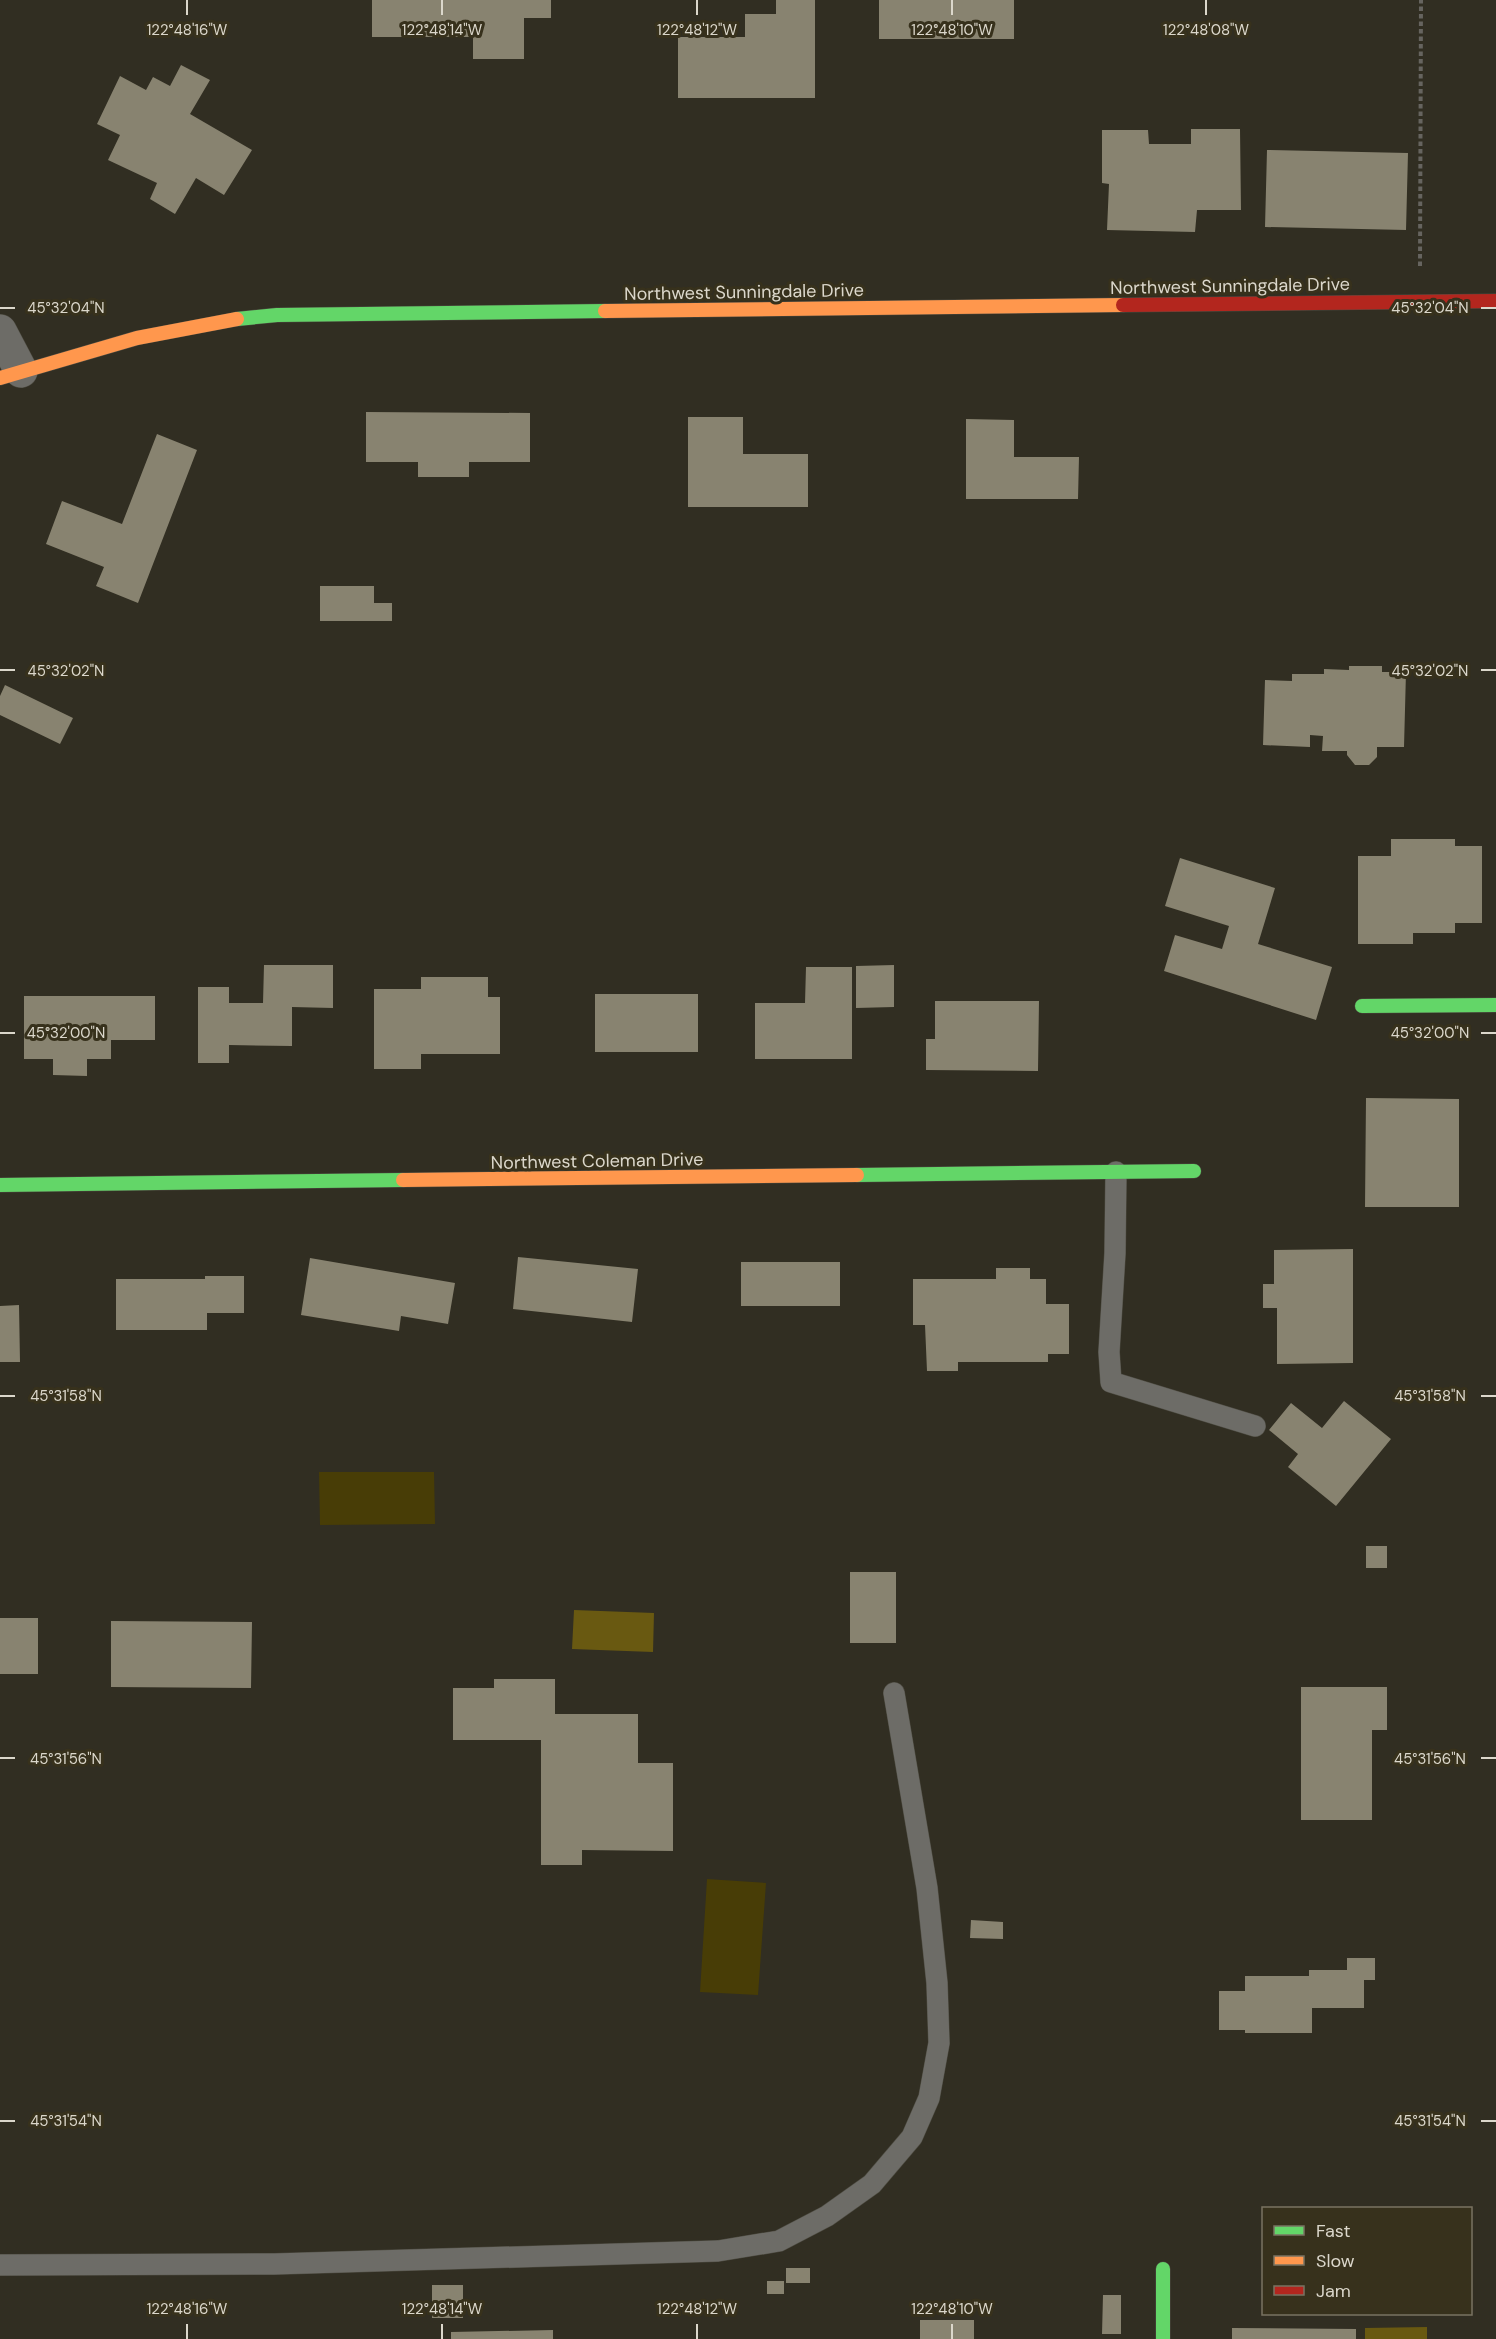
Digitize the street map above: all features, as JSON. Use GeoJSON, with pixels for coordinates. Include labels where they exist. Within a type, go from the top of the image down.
{"type":"FeatureCollection","features":[{"type":"Feature","properties":{"kind":"street","name":"Northwest Sunningdale Drive"},"geometry":{"type":"LineString","coordinates":[[10,375],[148,334],[236,317],[1496,302]]}},
{"type":"Feature","properties":{"kind":"street"},"geometry":{"type":"LineString","coordinates":[[0,331],[10,375]]}},
{"type":"Feature","properties":{"kind":"street"},"geometry":{"type":"LineString","coordinates":[[1362,1006],[1496,1005]]}},
{"type":"Feature","properties":{"kind":"street","name":"Northwest Coleman Drive"},"geometry":{"type":"LineString","coordinates":[[0,1185],[1194,1171]]}},
{"type":"Feature","properties":{"kind":"street"},"geometry":{"type":"LineString","coordinates":[[1162,2269],[1163,2339]]}},
{"type":"Feature","properties":{"kind":"lane"},"geometry":{"type":"LineString","coordinates":[[1116,1172],[1115,1253],[1109,1352],[1111,1382],[1255,1426]]}},
{"type":"Feature","properties":{"kind":"lane"},"geometry":{"type":"LineString","coordinates":[[0,2265],[274,2264],[718,2251],[779,2241],[827,2216],[872,2184],[912,2137],[929,2098],[939,2043],[937,1983],[927,1888],[894,1693]]}},
{"type":"Feature","properties":{"kind":"path"},"geometry":{"type":"LineString","coordinates":[[1420,302],[1421,0]]}},
{"type":"Feature","properties":{"kind":"shaded area"},"geometry":{"type":"Polygon","coordinates":[[[319,1472],[434,1472],[435,1524],[320,1525],[319,1472]]]}},
{"type":"Feature","properties":{"kind":"shaded area"},"geometry":{"type":"Polygon","coordinates":[[[574,1610],[654,1613],[653,1652],[572,1649],[574,1610]]]}},
{"type":"Feature","properties":{"kind":"shaded area"},"geometry":{"type":"Polygon","coordinates":[[[707,1879],[766,1883],[758,1995],[700,1992],[707,1879]]]}},
{"type":"Feature","properties":{"kind":"shaded area"},"geometry":{"type":"Polygon","coordinates":[[[1427,2327],[1427,2339],[1365,2339],[1365,2328],[1427,2327]]]}},
{"type":"Feature","properties":{"kind":"building"},"geometry":{"type":"Polygon","coordinates":[[[372,0],[551,0],[551,18],[524,18],[524,59],[473,59],[473,37],[372,37],[372,0]]]}},
{"type":"Feature","properties":{"kind":"building"},"geometry":{"type":"Polygon","coordinates":[[[776,0],[815,0],[815,98],[678,98],[678,37],[745,37],[745,14],[776,14],[776,0]]]}},
{"type":"Feature","properties":{"kind":"building"},"geometry":{"type":"Polygon","coordinates":[[[879,0],[1014,0],[1014,39],[879,39],[879,0]]]}},
{"type":"Feature","properties":{"kind":"building"},"geometry":{"type":"Polygon","coordinates":[[[181,65],[210,80],[190,114],[252,150],[224,195],[196,178],[175,214],[150,199],[157,183],[108,160],[120,135],[97,124],[120,76],[146,90],[153,77],[170,86],[181,65]]]}},
{"type":"Feature","properties":{"kind":"building"},"geometry":{"type":"Polygon","coordinates":[[[1191,129],[1240,129],[1241,210],[1197,210],[1195,232],[1107,230],[1109,184],[1102,183],[1102,130],[1148,130],[1149,144],[1191,144],[1191,129]]]}},
{"type":"Feature","properties":{"kind":"building"},"geometry":{"type":"Polygon","coordinates":[[[1267,150],[1408,153],[1406,230],[1265,227],[1267,150]]]}},
{"type":"Feature","properties":{"kind":"building"},"geometry":{"type":"Polygon","coordinates":[[[366,412],[530,413],[530,462],[469,462],[469,477],[418,477],[418,462],[366,462],[366,412]]]}},
{"type":"Feature","properties":{"kind":"building"},"geometry":{"type":"Polygon","coordinates":[[[688,417],[743,417],[743,454],[808,454],[808,507],[688,507],[688,417]]]}},
{"type":"Feature","properties":{"kind":"building"},"geometry":{"type":"Polygon","coordinates":[[[966,419],[1014,420],[1014,457],[1079,457],[1078,499],[966,499],[966,419]]]}},
{"type":"Feature","properties":{"kind":"building"},"geometry":{"type":"Polygon","coordinates":[[[157,434],[197,450],[138,603],[96,586],[104,567],[46,544],[62,501],[122,524],[157,434]]]}},
{"type":"Feature","properties":{"kind":"building"},"geometry":{"type":"Polygon","coordinates":[[[320,586],[374,586],[374,603],[392,603],[392,621],[320,621],[320,586]]]}},
{"type":"Feature","properties":{"kind":"building"},"geometry":{"type":"Polygon","coordinates":[[[1349,666],[1382,666],[1382,672],[1406,672],[1404,747],[1377,747],[1377,757],[1369,765],[1355,765],[1347,755],[1347,751],[1322,751],[1323,736],[1310,735],[1310,747],[1263,745],[1265,680],[1292,681],[1292,674],[1324,674],[1324,669],[1349,670],[1349,666]]]}},
{"type":"Feature","properties":{"kind":"building"},"geometry":{"type":"Polygon","coordinates":[[[5,685],[73,718],[60,744],[0,715],[0,696],[5,685]]]}},
{"type":"Feature","properties":{"kind":"building"},"geometry":{"type":"Polygon","coordinates":[[[1391,839],[1455,839],[1455,846],[1482,846],[1482,923],[1455,923],[1455,933],[1413,933],[1413,944],[1358,944],[1358,856],[1391,856],[1391,839]]]}},
{"type":"Feature","properties":{"kind":"building"},"geometry":{"type":"Polygon","coordinates":[[[1180,858],[1275,888],[1258,944],[1332,967],[1316,1020],[1164,971],[1175,935],[1222,949],[1229,926],[1165,906],[1180,858]]]}},
{"type":"Feature","properties":{"kind":"building"},"geometry":{"type":"Polygon","coordinates":[[[264,965],[333,965],[333,1008],[292,1007],[292,1046],[229,1045],[229,1063],[198,1063],[198,987],[229,987],[229,1003],[263,1003],[264,965]]]}},
{"type":"Feature","properties":{"kind":"building"},"geometry":{"type":"Polygon","coordinates":[[[894,965],[894,1007],[856,1008],[856,966],[894,965]]]}},
{"type":"Feature","properties":{"kind":"building"},"geometry":{"type":"Polygon","coordinates":[[[806,967],[852,967],[852,1059],[755,1059],[755,1003],[805,1003],[806,967]]]}},
{"type":"Feature","properties":{"kind":"building"},"geometry":{"type":"Polygon","coordinates":[[[421,977],[488,977],[488,997],[500,997],[500,1054],[421,1054],[421,1069],[374,1069],[374,989],[421,989],[421,977]]]}},
{"type":"Feature","properties":{"kind":"building"},"geometry":{"type":"Polygon","coordinates":[[[595,994],[698,994],[698,1052],[595,1052],[595,994]]]}},
{"type":"Feature","properties":{"kind":"building"},"geometry":{"type":"Polygon","coordinates":[[[24,996],[155,996],[155,1040],[111,1040],[111,1059],[87,1059],[87,1076],[53,1075],[53,1059],[24,1059],[24,996]]]}},
{"type":"Feature","properties":{"kind":"building"},"geometry":{"type":"Polygon","coordinates":[[[935,1001],[1039,1001],[1038,1071],[926,1070],[926,1039],[935,1039],[935,1001]]]}},
{"type":"Feature","properties":{"kind":"building"},"geometry":{"type":"Polygon","coordinates":[[[1366,1098],[1459,1099],[1459,1207],[1365,1207],[1366,1098]]]}},
{"type":"Feature","properties":{"kind":"building"},"geometry":{"type":"Polygon","coordinates":[[[1353,1249],[1353,1363],[1277,1364],[1277,1308],[1263,1308],[1263,1284],[1274,1284],[1274,1250],[1353,1249]]]}},
{"type":"Feature","properties":{"kind":"building"},"geometry":{"type":"Polygon","coordinates":[[[518,1257],[638,1269],[632,1322],[513,1309],[518,1257]]]}},
{"type":"Feature","properties":{"kind":"building"},"geometry":{"type":"Polygon","coordinates":[[[310,1258],[455,1283],[448,1324],[401,1316],[399,1331],[301,1315],[310,1258]]]}},
{"type":"Feature","properties":{"kind":"building"},"geometry":{"type":"Polygon","coordinates":[[[741,1262],[840,1262],[840,1306],[741,1306],[741,1262]]]}},
{"type":"Feature","properties":{"kind":"building"},"geometry":{"type":"Polygon","coordinates":[[[996,1268],[1030,1268],[1030,1279],[1046,1279],[1046,1304],[1069,1304],[1069,1354],[1048,1354],[1048,1362],[958,1362],[958,1371],[927,1371],[925,1325],[913,1325],[913,1279],[996,1279],[996,1268]]]}},
{"type":"Feature","properties":{"kind":"building"},"geometry":{"type":"Polygon","coordinates":[[[205,1276],[244,1276],[244,1313],[207,1313],[207,1330],[116,1330],[116,1279],[205,1279],[205,1276]]]}},
{"type":"Feature","properties":{"kind":"building"},"geometry":{"type":"Polygon","coordinates":[[[19,1305],[20,1362],[0,1362],[0,1306],[19,1305]]]}},
{"type":"Feature","properties":{"kind":"building"},"geometry":{"type":"Polygon","coordinates":[[[1344,1401],[1391,1439],[1336,1506],[1288,1467],[1298,1454],[1269,1430],[1291,1403],[1322,1428],[1344,1401]]]}},
{"type":"Feature","properties":{"kind":"building"},"geometry":{"type":"Polygon","coordinates":[[[1366,1546],[1387,1546],[1387,1568],[1366,1568],[1366,1546]]]}},
{"type":"Feature","properties":{"kind":"building"},"geometry":{"type":"Polygon","coordinates":[[[850,1572],[896,1572],[896,1643],[850,1643],[850,1572]]]}},
{"type":"Feature","properties":{"kind":"building"},"geometry":{"type":"Polygon","coordinates":[[[0,1618],[38,1618],[38,1674],[0,1674],[0,1618]]]}},
{"type":"Feature","properties":{"kind":"building"},"geometry":{"type":"Polygon","coordinates":[[[111,1621],[252,1622],[251,1688],[111,1687],[111,1621]]]}},
{"type":"Feature","properties":{"kind":"building"},"geometry":{"type":"Polygon","coordinates":[[[494,1679],[555,1679],[555,1714],[638,1714],[638,1763],[673,1763],[673,1851],[582,1850],[582,1865],[541,1865],[541,1740],[453,1740],[453,1688],[494,1688],[494,1679]]]}},
{"type":"Feature","properties":{"kind":"building"},"geometry":{"type":"Polygon","coordinates":[[[1301,1687],[1387,1687],[1387,1730],[1372,1730],[1372,1820],[1301,1820],[1301,1687]]]}},
{"type":"Feature","properties":{"kind":"building"},"geometry":{"type":"Polygon","coordinates":[[[971,1920],[1003,1922],[1003,1939],[970,1938],[971,1920]]]}},
{"type":"Feature","properties":{"kind":"building"},"geometry":{"type":"Polygon","coordinates":[[[1347,1958],[1375,1958],[1375,1980],[1364,1980],[1364,2008],[1312,2008],[1312,2033],[1245,2033],[1245,2030],[1219,2030],[1219,1991],[1245,1991],[1245,1976],[1309,1976],[1309,1970],[1347,1970],[1347,1958]]]}},
{"type":"Feature","properties":{"kind":"building"},"geometry":{"type":"Polygon","coordinates":[[[786,2268],[810,2268],[810,2283],[786,2283],[786,2268]]]}},
{"type":"Feature","properties":{"kind":"building"},"geometry":{"type":"Polygon","coordinates":[[[767,2281],[784,2281],[784,2294],[767,2294],[767,2281]]]}},
{"type":"Feature","properties":{"kind":"building"},"geometry":{"type":"Polygon","coordinates":[[[432,2285],[463,2285],[463,2318],[432,2318],[432,2285]]]}},
{"type":"Feature","properties":{"kind":"building"},"geometry":{"type":"Polygon","coordinates":[[[1103,2295],[1121,2295],[1121,2334],[1102,2334],[1103,2295]]]}},
{"type":"Feature","properties":{"kind":"building"},"geometry":{"type":"Polygon","coordinates":[[[920,2320],[974,2320],[974,2339],[920,2339],[920,2320]]]}},
{"type":"Feature","properties":{"kind":"building"},"geometry":{"type":"Polygon","coordinates":[[[1232,2328],[1356,2329],[1356,2339],[1232,2339],[1232,2328]]]}},
{"type":"Feature","properties":{"kind":"building"},"geometry":{"type":"Polygon","coordinates":[[[553,2330],[553,2339],[451,2339],[451,2332],[553,2330]]]}},
{"type":"Feature","properties":{"kind":"traffic: fast"},"geometry":{"type":"LineString","coordinates":[[237,319],[277,315],[605,311]]}},
{"type":"Feature","properties":{"kind":"traffic: fast"},"geometry":{"type":"LineString","coordinates":[[1362,1006],[1496,1005]]}},
{"type":"Feature","properties":{"kind":"traffic: fast"},"geometry":{"type":"LineString","coordinates":[[857,1175],[1194,1171]]}},
{"type":"Feature","properties":{"kind":"traffic: fast"},"geometry":{"type":"LineString","coordinates":[[0,1185],[403,1180]]}},
{"type":"Feature","properties":{"kind":"traffic: fast"},"geometry":{"type":"LineString","coordinates":[[1163,2269],[1163,2339]]}},
{"type":"Feature","properties":{"kind":"traffic: slow"},"geometry":{"type":"LineString","coordinates":[[605,311],[1123,305]]}},
{"type":"Feature","properties":{"kind":"traffic: slow"},"geometry":{"type":"LineString","coordinates":[[0,378],[137,338],[237,319]]}},
{"type":"Feature","properties":{"kind":"traffic: slow"},"geometry":{"type":"LineString","coordinates":[[403,1180],[857,1175]]}},
{"type":"Feature","properties":{"kind":"traffic: jam"},"geometry":{"type":"LineString","coordinates":[[1123,305],[1496,301]]}}]}
